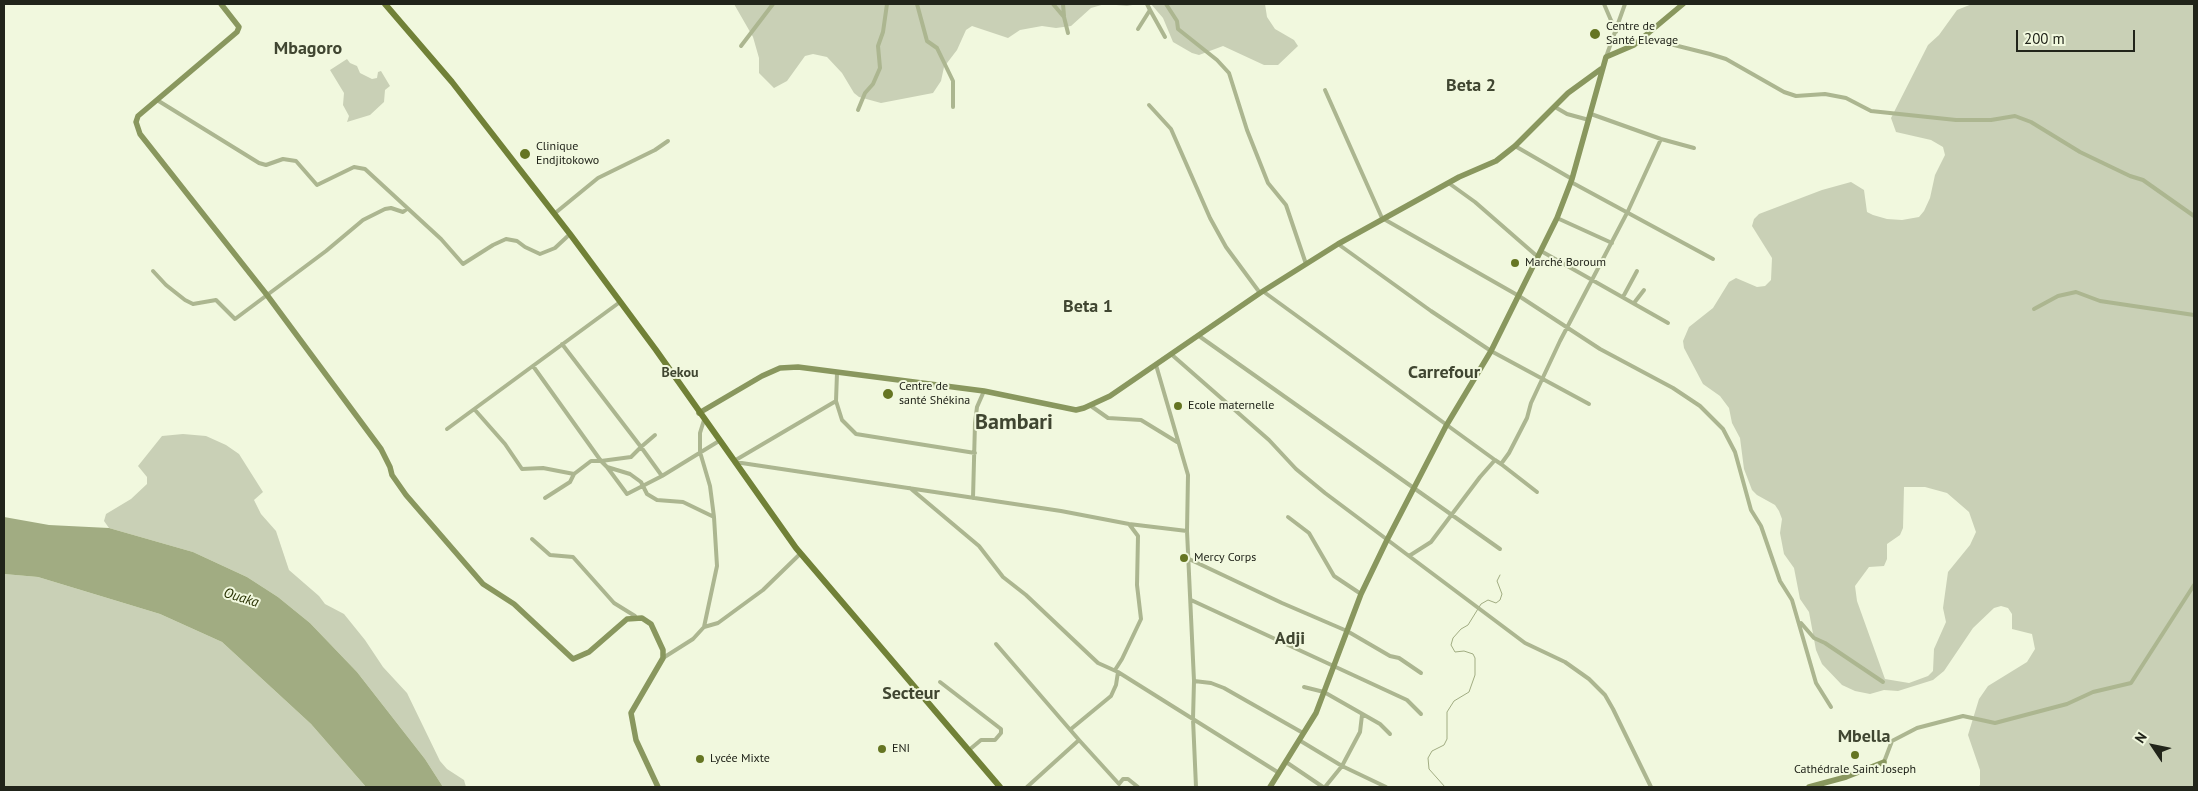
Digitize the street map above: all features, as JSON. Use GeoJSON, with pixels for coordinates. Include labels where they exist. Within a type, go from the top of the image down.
{"type":"FeatureCollection","features":[{"type":"Feature","properties":{"kind":"main road"},"geometry":{"type":"LineString","coordinates":[[386,4],[452,82],[570,234],[801,553],[1000,787]]}},
{"type":"Feature","properties":{"kind":"street"},"geometry":{"type":"LineString","coordinates":[[221,4],[238,27],[237,32],[138,116],[136,122],[140,134],[267,295],[381,450],[390,466],[392,475],[406,495],[483,584],[514,604],[574,659],[590,652],[620,623],[636,616]]}},
{"type":"Feature","properties":{"kind":"street"},"geometry":{"type":"LineString","coordinates":[[741,46],[773,4]]}},
{"type":"Feature","properties":{"kind":"street"},"geometry":{"type":"LineString","coordinates":[[858,110],[865,93],[873,84],[880,68],[878,46],[887,4]]}},
{"type":"Feature","properties":{"kind":"street"},"geometry":{"type":"LineString","coordinates":[[917,4],[927,41],[937,48],[953,81],[953,107]]}},
{"type":"Feature","properties":{"kind":"street"},"geometry":{"type":"LineString","coordinates":[[1054,4],[1064,17]]}},
{"type":"Feature","properties":{"kind":"street"},"geometry":{"type":"LineString","coordinates":[[1063,4],[1068,33]]}},
{"type":"Feature","properties":{"kind":"street"},"geometry":{"type":"LineString","coordinates":[[1147,4],[1165,37]]}},
{"type":"Feature","properties":{"kind":"street"},"geometry":{"type":"LineString","coordinates":[[1166,4],[1177,22],[1178,29],[1229,73],[1247,130],[1268,183],[1286,205],[1306,264]]}},
{"type":"Feature","properties":{"kind":"street"},"geometry":{"type":"LineString","coordinates":[[1604,4],[1616,32]]}},
{"type":"Feature","properties":{"kind":"street"},"geometry":{"type":"LineString","coordinates":[[1270,787],[1316,713],[1361,594],[1387,540],[1446,426],[1491,350],[1558,218],[1572,181],[1601,69],[1616,32],[1624,4]]}},
{"type":"Feature","properties":{"kind":"street"},"geometry":{"type":"LineString","coordinates":[[1634,45],[1683,4]]}},
{"type":"Feature","properties":{"kind":"street"},"geometry":{"type":"LineString","coordinates":[[1138,29],[1150,10]]}},
{"type":"Feature","properties":{"kind":"street"},"geometry":{"type":"LineString","coordinates":[[1606,57],[1649,40],[1726,59],[1784,92],[1796,96],[1824,94],[1854,100],[1871,111],[1956,120],[1991,120],[2015,116],[2031,122],[2080,152],[2130,176],[2143,180],[2194,216]]}},
{"type":"Feature","properties":{"kind":"street"},"geometry":{"type":"LineString","coordinates":[[699,413],[762,376],[780,368],[798,367],[984,391],[1076,410],[1091,406],[1110,396],[1262,292],[1338,244],[1382,218],[1496,161],[1515,146],[1568,93],[1601,69]]}},
{"type":"Feature","properties":{"kind":"street"},"geometry":{"type":"LineString","coordinates":[[1325,90],[1382,218],[1519,296],[1600,349],[1687,397],[1700,406],[1723,429],[1735,452],[1751,510],[1761,526],[1780,581],[1792,600],[1816,683],[1830,707]]}},
{"type":"Feature","properties":{"kind":"street"},"geometry":{"type":"LineString","coordinates":[[157,100],[259,163],[266,165],[283,159],[296,161],[317,185],[354,167],[364,168],[441,239],[463,264],[506,239],[517,241],[540,254],[559,245],[570,234]]}},
{"type":"Feature","properties":{"kind":"street"},"geometry":{"type":"LineString","coordinates":[[1149,105],[1171,130],[1210,218],[1226,247],[1262,292],[1537,492]]}},
{"type":"Feature","properties":{"kind":"street"},"geometry":{"type":"LineString","coordinates":[[1555,107],[1567,114],[1590,117],[1694,148]]}},
{"type":"Feature","properties":{"kind":"street"},"geometry":{"type":"LineString","coordinates":[[1501,464],[1527,418],[1531,403],[1542,379],[1567,327],[1628,212],[1661,139]]}},
{"type":"Feature","properties":{"kind":"street"},"geometry":{"type":"LineString","coordinates":[[554,214],[598,178],[655,150],[668,141]]}},
{"type":"Feature","properties":{"kind":"street"},"geometry":{"type":"LineString","coordinates":[[1515,146],[1572,181],[1713,259]]}},
{"type":"Feature","properties":{"kind":"street"},"geometry":{"type":"LineString","coordinates":[[1450,184],[1540,254],[1592,279],[1668,323]]}},
{"type":"Feature","properties":{"kind":"street"},"geometry":{"type":"LineString","coordinates":[[153,271],[166,285],[185,300],[193,304],[216,300],[235,320],[374,213],[391,208],[403,212],[407,209]]}},
{"type":"Feature","properties":{"kind":"street"},"geometry":{"type":"LineString","coordinates":[[1558,218],[1612,243]]}},
{"type":"Feature","properties":{"kind":"street"},"geometry":{"type":"LineString","coordinates":[[1338,244],[1431,311],[1491,350],[1589,404]]}},
{"type":"Feature","properties":{"kind":"street"},"geometry":{"type":"LineString","coordinates":[[1623,297],[1630,276],[1637,271]]}},
{"type":"Feature","properties":{"kind":"street"},"geometry":{"type":"LineString","coordinates":[[1634,303],[1644,290]]}},
{"type":"Feature","properties":{"kind":"street"},"geometry":{"type":"LineString","coordinates":[[2034,309],[2058,296],[2076,292],[2100,301],[2194,315]]}},
{"type":"Feature","properties":{"kind":"street"},"geometry":{"type":"LineString","coordinates":[[447,429],[620,302]]}},
{"type":"Feature","properties":{"kind":"street"},"geometry":{"type":"LineString","coordinates":[[1200,336],[1414,489],[1454,514],[1500,549]]}},
{"type":"Feature","properties":{"kind":"street"},"geometry":{"type":"LineString","coordinates":[[562,344],[662,476]]}},
{"type":"Feature","properties":{"kind":"street"},"geometry":{"type":"LineString","coordinates":[[1171,354],[1269,440],[1296,469],[1387,540],[1525,644],[1565,662],[1589,679],[1605,695],[1651,787]]}},
{"type":"Feature","properties":{"kind":"street"},"geometry":{"type":"LineString","coordinates":[[1156,365],[1188,475],[1187,531],[1194,681],[1193,719],[1196,787]]}},
{"type":"Feature","properties":{"kind":"street"},"geometry":{"type":"LineString","coordinates":[[533,366],[627,494],[662,476],[719,440]]}},
{"type":"Feature","properties":{"kind":"street"},"geometry":{"type":"LineString","coordinates":[[837,373],[836,401],[842,420],[856,434],[975,453]]}},
{"type":"Feature","properties":{"kind":"street"},"geometry":{"type":"LineString","coordinates":[[972,498],[977,407],[984,391]]}},
{"type":"Feature","properties":{"kind":"street"},"geometry":{"type":"LineString","coordinates":[[735,462],[836,401]]}},
{"type":"Feature","properties":{"kind":"street"},"geometry":{"type":"LineString","coordinates":[[1091,406],[1108,418],[1141,420],[1177,442]]}},
{"type":"Feature","properties":{"kind":"street"},"geometry":{"type":"LineString","coordinates":[[475,410],[506,444],[522,469],[543,468],[574,474]]}},
{"type":"Feature","properties":{"kind":"street"},"geometry":{"type":"LineString","coordinates":[[658,787],[636,740],[631,713],[664,658],[693,639],[704,627],[717,566],[710,486],[700,452],[700,433],[704,420]]}},
{"type":"Feature","properties":{"kind":"street"},"geometry":{"type":"LineString","coordinates":[[545,498],[570,482],[574,474],[586,463],[631,457],[655,435]]}},
{"type":"Feature","properties":{"kind":"street"},"geometry":{"type":"LineString","coordinates":[[1409,556],[1431,542],[1454,514],[1462,499],[1495,460]]}},
{"type":"Feature","properties":{"kind":"street"},"geometry":{"type":"LineString","coordinates":[[735,462],[910,488],[1129,524],[1187,531]]}},
{"type":"Feature","properties":{"kind":"street"},"geometry":{"type":"LineString","coordinates":[[607,467],[630,474],[643,486],[647,494],[657,500],[683,502],[714,517]]}},
{"type":"Feature","properties":{"kind":"street"},"geometry":{"type":"LineString","coordinates":[[910,488],[979,546],[1003,577],[1026,595],[1091,656],[1279,773]]}},
{"type":"Feature","properties":{"kind":"street"},"geometry":{"type":"LineString","coordinates":[[1288,517],[1309,533],[1334,576],[1361,594]]}},
{"type":"Feature","properties":{"kind":"street"},"geometry":{"type":"LineString","coordinates":[[1071,730],[1111,696],[1116,685],[1116,671],[1141,619],[1137,585],[1138,536],[1129,524]]}},
{"type":"Feature","properties":{"kind":"street"},"geometry":{"type":"LineString","coordinates":[[532,539],[550,555],[573,557],[614,603],[651,624],[663,650],[664,658]]}},
{"type":"Feature","properties":{"kind":"street"},"geometry":{"type":"LineString","coordinates":[[704,627],[718,623],[763,590],[801,553]]}},
{"type":"Feature","properties":{"kind":"street"},"geometry":{"type":"LineString","coordinates":[[1188,559],[1282,604],[1347,631],[1390,656],[1399,658],[1421,673]]}},
{"type":"Feature","properties":{"kind":"street"},"geometry":{"type":"LineString","coordinates":[[1809,787],[1846,777],[1884,762],[1892,741],[1917,728],[1963,716],[1995,723],[2067,704],[2093,692],[2131,683],[2194,584]]}},
{"type":"Feature","properties":{"kind":"street"},"geometry":{"type":"LineString","coordinates":[[1191,600],[1407,700],[1421,714]]}},
{"type":"Feature","properties":{"kind":"street"},"geometry":{"type":"LineString","coordinates":[[1799,622],[1814,638],[1825,643],[1883,682]]}},
{"type":"Feature","properties":{"kind":"street"},"geometry":{"type":"LineString","coordinates":[[996,644],[1119,784],[1123,779],[1128,779],[1138,787]]}},
{"type":"Feature","properties":{"kind":"street"},"geometry":{"type":"LineString","coordinates":[[1194,681],[1210,683],[1224,688],[1303,733]]}},
{"type":"Feature","properties":{"kind":"street"},"geometry":{"type":"LineString","coordinates":[[940,682],[1001,729],[1002,733],[996,740],[980,740],[970,750]]}},
{"type":"Feature","properties":{"kind":"street"},"geometry":{"type":"LineString","coordinates":[[1304,687],[1324,692],[1380,724],[1390,734]]}},
{"type":"Feature","properties":{"kind":"street"},"geometry":{"type":"LineString","coordinates":[[1286,762],[1324,787],[1342,766],[1360,732],[1362,715]]}},
{"type":"Feature","properties":{"kind":"street"},"geometry":{"type":"LineString","coordinates":[[1027,787],[1079,740]]}},
{"type":"Feature","properties":{"kind":"street"},"geometry":{"type":"LineString","coordinates":[[1299,740],[1342,766],[1386,787]]}},
{"type":"Feature","properties":{"kind":"shaded area"},"geometry":{"type":"Polygon","coordinates":[[[734,4],[1105,4],[1091,8],[1071,26],[1056,28],[1042,26],[1020,30],[1008,38],[972,26],[966,30],[957,50],[944,67],[941,81],[933,93],[881,103],[859,97],[854,93],[842,73],[827,57],[813,54],[805,56],[787,81],[774,88],[759,73],[759,58],[753,37],[734,4]]]}},
{"type":"Feature","properties":{"kind":"shaded area"},"geometry":{"type":"Polygon","coordinates":[[[1105,4],[1138,4],[1127,6],[1105,4]]]}},
{"type":"Feature","properties":{"kind":"shaded area"},"geometry":{"type":"Polygon","coordinates":[[[1151,4],[1265,4],[1267,17],[1275,29],[1294,40],[1298,46],[1278,65],[1264,65],[1223,46],[1199,55],[1192,53],[1173,42],[1163,18],[1151,4]]]}},
{"type":"Feature","properties":{"kind":"shaded area"},"geometry":{"type":"Polygon","coordinates":[[[1972,4],[2194,4],[2194,787],[1978,787],[1980,785],[1980,770],[1968,735],[1979,699],[1988,686],[2027,662],[2035,649],[2032,634],[2012,629],[2012,614],[2008,608],[2001,606],[1994,608],[1973,628],[1944,671],[1933,680],[1898,691],[1884,690],[1870,694],[1855,691],[1842,685],[1822,664],[1816,650],[1809,612],[1800,599],[1794,568],[1784,554],[1780,533],[1782,519],[1779,511],[1775,505],[1752,490],[1744,469],[1740,438],[1732,423],[1729,408],[1720,396],[1703,384],[1684,348],[1683,341],[1689,327],[1713,308],[1729,282],[1736,278],[1757,287],[1765,286],[1771,280],[1772,258],[1752,226],[1754,219],[1759,214],[1822,190],[1851,182],[1864,190],[1867,212],[1873,215],[1887,219],[1902,220],[1919,217],[1924,211],[1930,198],[1935,175],[1945,155],[1943,147],[1931,140],[1896,132],[1891,118],[1928,45],[1939,35],[1957,10],[1972,4]],[[1904,487],[1903,528],[1900,535],[1887,544],[1887,559],[1884,566],[1869,567],[1855,586],[1857,601],[1885,679],[1909,683],[1928,676],[1933,671],[1934,649],[1946,622],[1943,608],[1948,572],[1970,545],[1976,532],[1969,512],[1947,493],[1925,487],[1904,487]]]}},
{"type":"Feature","properties":{"kind":"shaded area"},"geometry":{"type":"Polygon","coordinates":[[[347,59],[350,63],[357,66],[360,73],[372,79],[377,78],[378,72],[381,71],[390,86],[385,90],[384,102],[370,115],[347,122],[349,116],[343,105],[344,93],[330,70],[347,59]]]}},
{"type":"Feature","properties":{"kind":"shaded area"},"geometry":{"type":"Polygon","coordinates":[[[183,434],[206,436],[226,445],[239,454],[263,492],[254,500],[261,514],[276,531],[289,570],[319,596],[325,604],[344,614],[365,640],[383,667],[407,693],[440,761],[447,769],[464,780],[466,787],[443,787],[425,759],[357,672],[310,623],[278,597],[247,577],[193,552],[109,528],[104,521],[106,514],[131,499],[147,484],[147,477],[138,466],[162,436],[183,434]]]}},
{"type":"Feature","properties":{"kind":"shaded area"},"geometry":{"type":"Polygon","coordinates":[[[4,574],[38,577],[160,614],[222,642],[311,724],[366,787],[4,787],[4,574]]]}},
{"type":"Feature","properties":{"kind":"water","name":"Ouaka"},"geometry":{"type":"Polygon","coordinates":[[[4,517],[49,525],[109,528],[193,552],[247,577],[278,597],[310,623],[357,672],[425,759],[443,787],[366,787],[311,724],[222,642],[160,614],[38,577],[4,574],[4,517]]]}},
{"type":"Feature","properties":{"kind":"waterway"},"geometry":{"type":"LineString","coordinates":[[1445,787],[1429,769],[1428,758],[1432,751],[1444,745],[1447,739],[1447,712],[1454,701],[1469,692],[1475,675],[1475,658],[1473,654],[1464,651],[1455,652],[1451,645],[1453,638],[1461,629],[1468,625],[1481,604],[1488,600],[1496,603],[1500,600],[1502,594],[1497,581],[1500,575]]}},
{"type":"Feature","properties":{"kind":"place","name":"Centre de Santé Elevage"},"geometry":{"type":"Point","coordinates":[1595,34]}},
{"type":"Feature","properties":{"kind":"place","name":"Clinique Endjitokowo"},"geometry":{"type":"Point","coordinates":[525,154]}},
{"type":"Feature","properties":{"kind":"place","name":"Marché Boroum"},"geometry":{"type":"Point","coordinates":[1515,263]}},
{"type":"Feature","properties":{"kind":"place","name":"Centre de santé Shékina"},"geometry":{"type":"Point","coordinates":[888,394]}},
{"type":"Feature","properties":{"kind":"place","name":"Ecole maternelle"},"geometry":{"type":"Point","coordinates":[1178,406]}},
{"type":"Feature","properties":{"kind":"place","name":"Mercy Corps"},"geometry":{"type":"Point","coordinates":[1184,558]}},
{"type":"Feature","properties":{"kind":"place","name":"ENI"},"geometry":{"type":"Point","coordinates":[882,749]}},
{"type":"Feature","properties":{"kind":"place","name":"Cathédrale Saint Joseph"},"geometry":{"type":"Point","coordinates":[1855,755]}},
{"type":"Feature","properties":{"kind":"place","name":"Lycée Mixte"},"geometry":{"type":"Point","coordinates":[700,759]}},
{"type":"Feature","properties":{"kind":"district","name":"Mbagoro"},"geometry":{"type":"Point","coordinates":[308,49]}},
{"type":"Feature","properties":{"kind":"district","name":"Beta 2"},"geometry":{"type":"Point","coordinates":[1471,86]}},
{"type":"Feature","properties":{"kind":"district","name":"Beta 1"},"geometry":{"type":"Point","coordinates":[1088,307]}},
{"type":"Feature","properties":{"kind":"district","name":"Bekou"},"geometry":{"type":"Point","coordinates":[680,373]}},
{"type":"Feature","properties":{"kind":"district","name":"Carrefour"},"geometry":{"type":"Point","coordinates":[1444,373]}},
{"type":"Feature","properties":{"kind":"district","name":"Bambari"},"geometry":{"type":"Point","coordinates":[1014,423]}},
{"type":"Feature","properties":{"kind":"district","name":"Adji"},"geometry":{"type":"Point","coordinates":[1290,639]}},
{"type":"Feature","properties":{"kind":"district","name":"Secteur"},"geometry":{"type":"Point","coordinates":[911,694]}},
{"type":"Feature","properties":{"kind":"district","name":"Mbella"},"geometry":{"type":"Point","coordinates":[1864,737]}}]}
